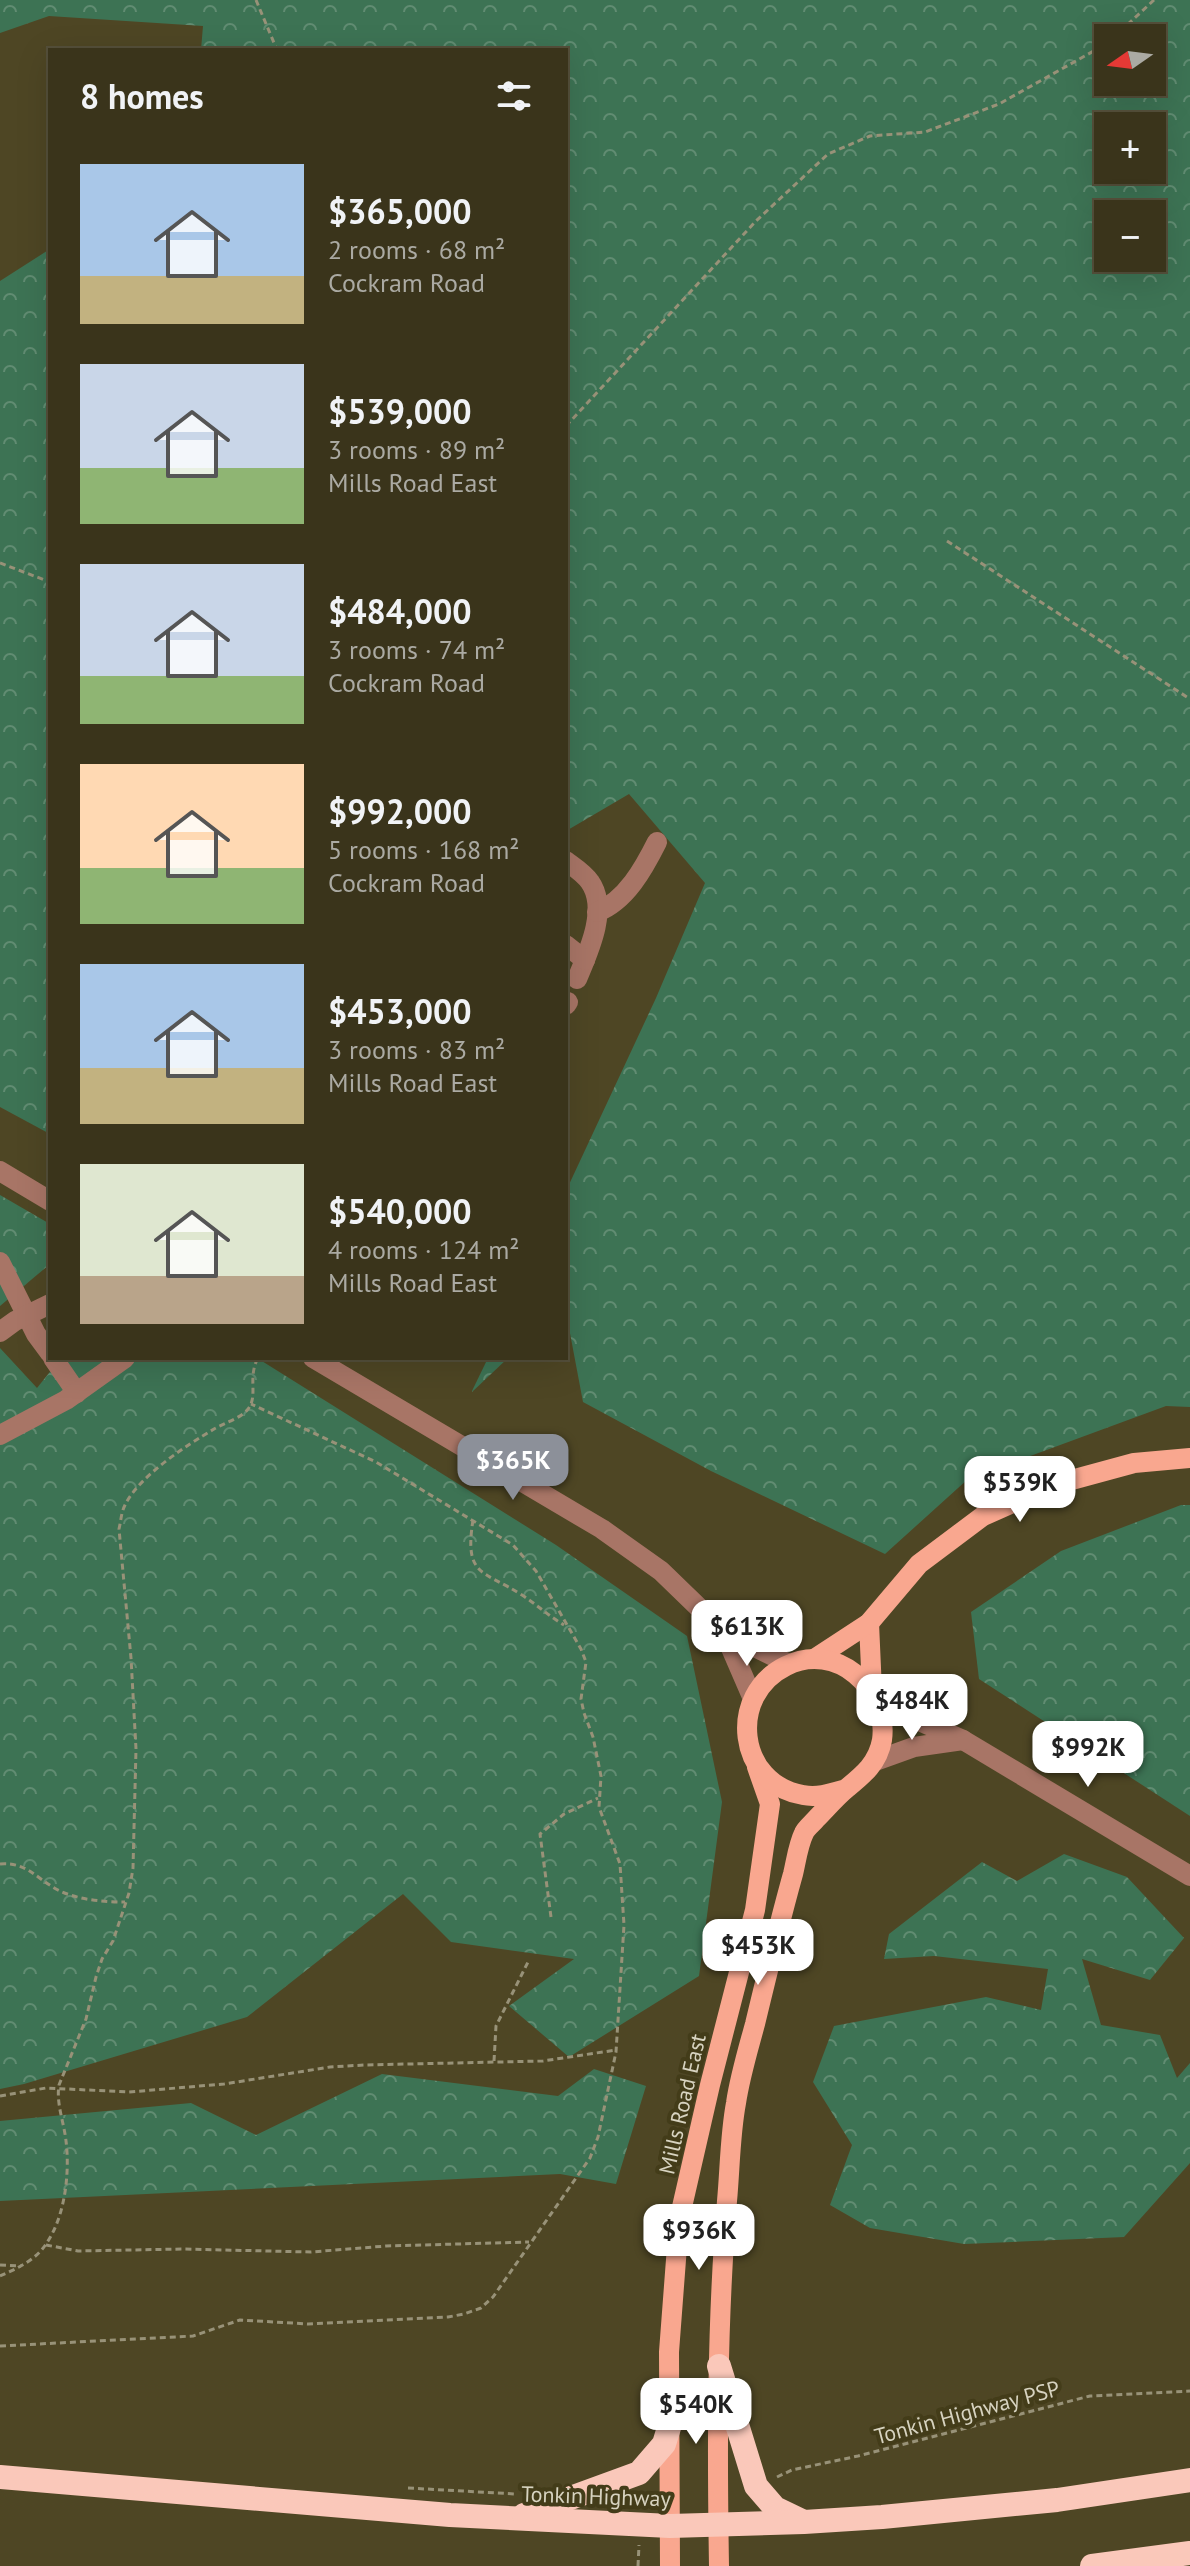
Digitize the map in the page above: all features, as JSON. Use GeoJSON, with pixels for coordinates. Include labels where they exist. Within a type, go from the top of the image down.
{"type":"FeatureCollection","features":[{"type":"Feature","properties":{"kind":"highway"},"geometry":{"type":"LineString","coordinates":[[719,2366],[756,2486],[775,2508],[804,2522]]}},
{"type":"Feature","properties":{"kind":"highway"},"geometry":{"type":"LineString","coordinates":[[514,2519],[639,2473],[664,2444],[671,2421]]}},
{"type":"Feature","properties":{"kind":"highway","name":"Tonkin Highway"},"geometry":{"type":"LineString","coordinates":[[0,2477],[514,2519],[670,2526],[804,2522],[1044,2501],[1190,2480]]}},
{"type":"Feature","properties":{"kind":"highway"},"geometry":{"type":"LineString","coordinates":[[1092,2566],[1190,2553]]}},
{"type":"Feature","properties":{"kind":"main road"},"geometry":{"type":"LineString","coordinates":[[814,1659],[869,1623],[919,1564],[983,1516],[1053,1485],[1134,1463],[1190,1458]]}},
{"type":"Feature","properties":{"kind":"main road"},"geometry":{"type":"LineString","coordinates":[[719,2566],[721,2274],[735,2103],[804,1832],[862,1777],[875,1761],[882,1742],[869,1623]]}},
{"type":"Feature","properties":{"kind":"main road"},"geometry":{"type":"LineString","coordinates":[[846,1789],[825,1796],[803,1795],[782,1788],[765,1775],[753,1756],[747,1737],[747,1718],[762,1684],[774,1673],[789,1664],[814,1659],[837,1663],[857,1674],[875,1697]]}},
{"type":"Feature","properties":{"kind":"main road","name":"Mills Road East"},"geometry":{"type":"LineString","coordinates":[[670,2566],[669,2352],[679,2220],[755,1910],[770,1804],[753,1756]]}},
{"type":"Feature","properties":{"kind":"street"},"geometry":{"type":"LineString","coordinates":[[597,912],[605,909],[630,886],[657,842]]}},
{"type":"Feature","properties":{"kind":"street"},"geometry":{"type":"LineString","coordinates":[[568,863],[593,885],[597,912],[581,970],[568,948]]}},
{"type":"Feature","properties":{"kind":"street"},"geometry":{"type":"LineString","coordinates":[[0,1171],[48,1200]]}},
{"type":"Feature","properties":{"kind":"street"},"geometry":{"type":"LineString","coordinates":[[0,1262],[48,1349]]}},
{"type":"Feature","properties":{"kind":"street"},"geometry":{"type":"LineString","coordinates":[[0,1332],[48,1305]]}},
{"type":"Feature","properties":{"kind":"street"},"geometry":{"type":"LineString","coordinates":[[55,1360],[77,1393]]}},
{"type":"Feature","properties":{"kind":"street"},"geometry":{"type":"LineString","coordinates":[[0,1435],[77,1393],[122,1360]]}},
{"type":"Feature","properties":{"kind":"street"},"geometry":{"type":"LineString","coordinates":[[316,1360],[602,1529],[661,1571],[724,1632],[789,1664]]}},
{"type":"Feature","properties":{"kind":"street"},"geometry":{"type":"LineString","coordinates":[[724,1632],[753,1699]]}},
{"type":"Feature","properties":{"kind":"street"},"geometry":{"type":"LineString","coordinates":[[875,1697],[963,1740],[1190,1876]]}},
{"type":"Feature","properties":{"kind":"street"},"geometry":{"type":"LineString","coordinates":[[875,1761],[914,1747],[963,1740]]}},
{"type":"Feature","properties":{"kind":"path"},"geometry":{"type":"LineString","coordinates":[[256,0],[276,48]]}},
{"type":"Feature","properties":{"kind":"path"},"geometry":{"type":"LineString","coordinates":[[1128,24],[1154,0]]}},
{"type":"Feature","properties":{"kind":"path"},"geometry":{"type":"LineString","coordinates":[[568,424],[756,221],[828,154],[870,136],[925,132],[999,104],[1094,51]]}},
{"type":"Feature","properties":{"kind":"path"},"geometry":{"type":"LineString","coordinates":[[947,541],[1190,699]]}},
{"type":"Feature","properties":{"kind":"path"},"geometry":{"type":"LineString","coordinates":[[0,563],[48,581]]}},
{"type":"Feature","properties":{"kind":"path"},"geometry":{"type":"LineString","coordinates":[[0,2276],[21,2266],[46,2245],[61,2207],[68,2157],[59,2089],[86,2019],[102,1959],[113,1941],[133,1868],[136,1749],[119,1529],[125,1504],[148,1477],[211,1431],[247,1410],[251,1404],[252,1368],[257,1360]]}},
{"type":"Feature","properties":{"kind":"path"},"geometry":{"type":"LineString","coordinates":[[0,2346],[193,2336],[240,2320],[337,2323],[464,2314],[481,2308],[493,2297],[546,2219],[567,2194],[590,2158],[598,2137],[616,2050],[624,1925],[620,1864],[599,1807],[599,1761],[581,1699],[586,1662],[528,1560],[513,1545],[439,1503],[376,1462],[251,1404]]}},
{"type":"Feature","properties":{"kind":"path"},"geometry":{"type":"LineString","coordinates":[[473,1520],[470,1553],[475,1565],[484,1575],[568,1627]]}},
{"type":"Feature","properties":{"kind":"path"},"geometry":{"type":"LineString","coordinates":[[551,1917],[540,1834],[564,1814],[598,1798]]}},
{"type":"Feature","properties":{"kind":"path"},"geometry":{"type":"LineString","coordinates":[[0,1864],[15,1863],[29,1868],[58,1890],[76,1896],[125,1902]]}},
{"type":"Feature","properties":{"kind":"path"},"geometry":{"type":"LineString","coordinates":[[494,2061],[496,2026],[529,1960]]}},
{"type":"Feature","properties":{"kind":"path"},"geometry":{"type":"LineString","coordinates":[[0,2096],[46,2088],[129,2092],[224,2084],[341,2066],[543,2061],[616,2050]]}},
{"type":"Feature","properties":{"kind":"path"},"geometry":{"type":"LineString","coordinates":[[46,2245],[78,2251],[182,2249],[311,2252],[386,2246],[530,2242]]}},
{"type":"Feature","properties":{"kind":"path"},"geometry":{"type":"LineString","coordinates":[[0,2265],[21,2266]]}},
{"type":"Feature","properties":{"kind":"path","name":"Tonkin Highway PSP"},"geometry":{"type":"LineString","coordinates":[[756,2486],[792,2470],[1090,2396],[1190,2391]]}},
{"type":"Feature","properties":{"kind":"path"},"geometry":{"type":"LineString","coordinates":[[402,2489],[425,2487],[520,2494]]}},
{"type":"Feature","properties":{"kind":"green space"},"geometry":{"type":"Polygon","coordinates":[[[0,0],[1190,0],[1190,1407],[1166,1406],[968,1479],[885,1554],[711,1471],[583,1402],[568,1323],[568,1187],[656,998],[705,883],[629,794],[568,830],[568,48],[201,48],[203,26],[49,16],[0,33],[0,0]]]}},
{"type":"Feature","properties":{"kind":"green space"},"geometry":{"type":"Polygon","coordinates":[[[48,250],[48,1133],[0,1107],[0,281],[48,250]]]}},
{"type":"Feature","properties":{"kind":"green space"},"geometry":{"type":"Polygon","coordinates":[[[0,1195],[48,1223],[48,1266],[0,1306],[0,1195]]]}},
{"type":"Feature","properties":{"kind":"green space"},"geometry":{"type":"Polygon","coordinates":[[[0,1348],[37,1388],[59,1360],[260,1360],[556,1545],[687,1636],[722,1802],[699,1976],[569,2057],[509,2006],[574,1959],[451,1942],[403,1894],[247,2017],[0,2089],[0,1348]]]}},
{"type":"Feature","properties":{"kind":"green space"},"geometry":{"type":"Polygon","coordinates":[[[487,1360],[506,1360],[472,1392],[487,1360]]]}},
{"type":"Feature","properties":{"kind":"green space"},"geometry":{"type":"Polygon","coordinates":[[[1181,1505],[1190,1505],[1190,1816],[979,1679],[971,1612],[1061,1551],[1181,1505]]]}},
{"type":"Feature","properties":{"kind":"green space"},"geometry":{"type":"Polygon","coordinates":[[[1064,1854],[1127,1877],[1184,1938],[1150,1980],[1082,1959],[1101,2025],[1160,2035],[1177,2078],[1190,2063],[1190,2163],[1124,2237],[964,2244],[870,2228],[830,2205],[852,2145],[813,2082],[834,2026],[986,1997],[1041,2010],[1048,1969],[934,1956],[884,1959],[889,1934],[982,1862],[1017,1881],[1064,1854]]]}},
{"type":"Feature","properties":{"kind":"green space"},"geometry":{"type":"Polygon","coordinates":[[[594,2069],[646,2086],[616,2184],[560,2174],[0,2201],[0,2121],[191,2103],[256,2135],[382,2074],[558,2096],[594,2069]]]}}]}
